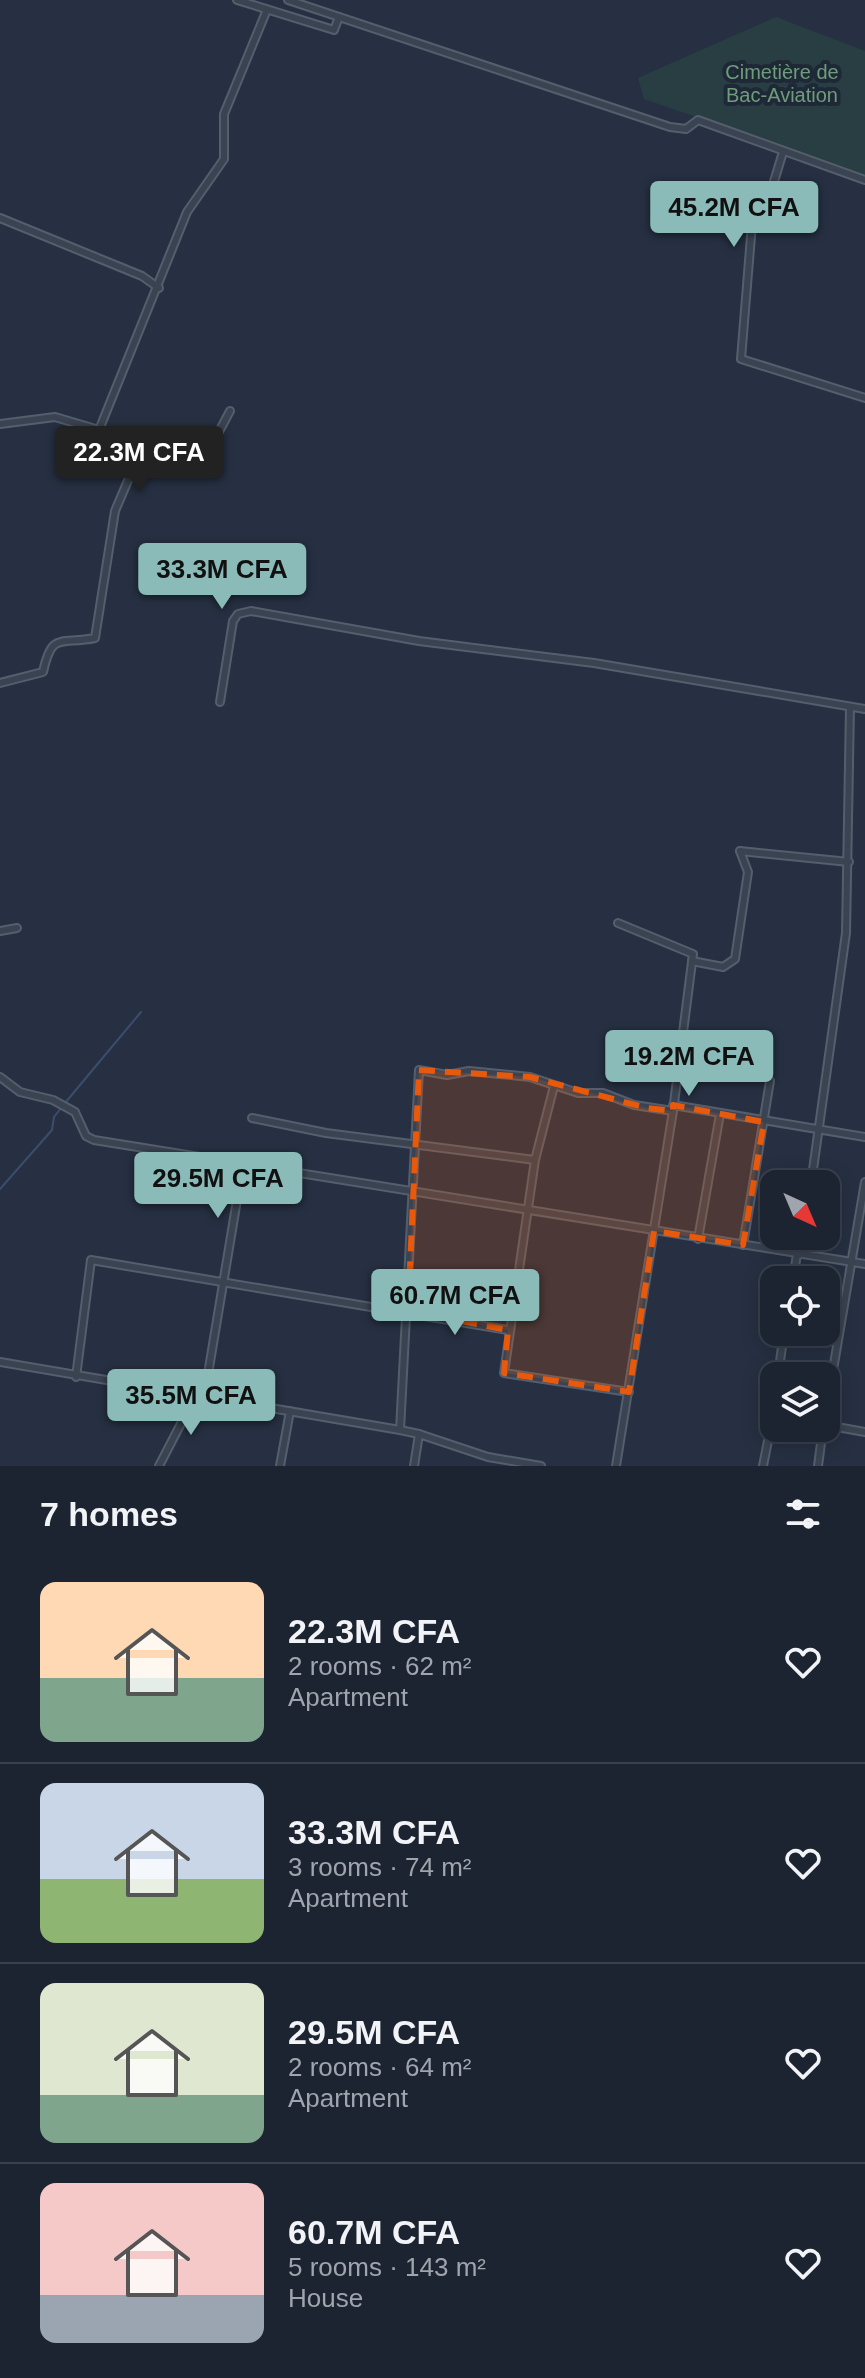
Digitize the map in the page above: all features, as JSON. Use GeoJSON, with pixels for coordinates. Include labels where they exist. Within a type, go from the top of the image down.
{"type":"FeatureCollection","features":[{"type":"Feature","properties":{"kind":"street"},"geometry":{"type":"LineString","coordinates":[[237,0],[266,12],[334,30],[339,17]]}},
{"type":"Feature","properties":{"kind":"street"},"geometry":{"type":"LineString","coordinates":[[288,0],[670,127],[686,129],[698,120],[865,180]]}},
{"type":"Feature","properties":{"kind":"street"},"geometry":{"type":"LineString","coordinates":[[0,424],[55,417],[99,430],[159,288],[187,212],[224,159],[224,114],[266,12]]}},
{"type":"Feature","properties":{"kind":"street"},"geometry":{"type":"LineString","coordinates":[[783,152],[772,188],[753,215],[741,359],[865,398]]}},
{"type":"Feature","properties":{"kind":"street"},"geometry":{"type":"LineString","coordinates":[[0,218],[142,276],[159,288]]}},
{"type":"Feature","properties":{"kind":"street"},"geometry":{"type":"LineString","coordinates":[[0,683],[43,672],[48,648],[54,642],[95,638],[115,511],[138,457],[146,450],[191,461],[205,458],[230,411]]}},
{"type":"Feature","properties":{"kind":"street"},"geometry":{"type":"LineString","coordinates":[[220,702],[233,621],[238,614],[251,611],[419,641],[594,663],[865,709]]}},
{"type":"Feature","properties":{"kind":"street"},"geometry":{"type":"LineString","coordinates":[[813,1170],[843,963],[849,862],[850,707]]}},
{"type":"Feature","properties":{"kind":"street"},"geometry":{"type":"LineString","coordinates":[[692,961],[723,967],[735,959],[748,872],[740,851],[849,862]]}},
{"type":"Feature","properties":{"kind":"street"},"geometry":{"type":"LineString","coordinates":[[616,1466],[673,1108],[693,954],[618,923]]}},
{"type":"Feature","properties":{"kind":"street"},"geometry":{"type":"LineString","coordinates":[[0,931],[17,928]]}},
{"type":"Feature","properties":{"kind":"street"},"geometry":{"type":"LineString","coordinates":[[400,1430],[419,1070],[447,1075],[469,1071],[530,1077],[554,1086],[673,1108],[865,1137]]}},
{"type":"Feature","properties":{"kind":"street"},"geometry":{"type":"LineString","coordinates":[[0,1077],[20,1092],[63,1105],[80,1115],[86,1136],[94,1140],[865,1264]]}},
{"type":"Feature","properties":{"kind":"street"},"geometry":{"type":"LineString","coordinates":[[743,1245],[770,1081]]}},
{"type":"Feature","properties":{"kind":"street"},"geometry":{"type":"LineString","coordinates":[[554,1086],[535,1160],[504,1373],[629,1392]]}},
{"type":"Feature","properties":{"kind":"street"},"geometry":{"type":"LineString","coordinates":[[698,1239],[720,1114]]}},
{"type":"Feature","properties":{"kind":"street"},"geometry":{"type":"LineString","coordinates":[[252,1118],[326,1133],[535,1160]]}},
{"type":"Feature","properties":{"kind":"street"},"geometry":{"type":"LineString","coordinates":[[204,1398],[243,1164]]}},
{"type":"Feature","properties":{"kind":"street"},"geometry":{"type":"LineString","coordinates":[[834,1362],[865,1182]]}},
{"type":"Feature","properties":{"kind":"street"},"geometry":{"type":"LineString","coordinates":[[796,1266],[799,1250]]}},
{"type":"Feature","properties":{"kind":"street"},"geometry":{"type":"LineString","coordinates":[[76,1377],[91,1260],[508,1330]]}},
{"type":"Feature","properties":{"kind":"street"},"geometry":{"type":"LineString","coordinates":[[0,1362],[400,1430],[488,1457],[541,1466]]}},
{"type":"Feature","properties":{"kind":"street"},"geometry":{"type":"LineString","coordinates":[[159,1466],[188,1410],[191,1396]]}},
{"type":"Feature","properties":{"kind":"street"},"geometry":{"type":"LineString","coordinates":[[280,1466],[290,1411]]}},
{"type":"Feature","properties":{"kind":"street"},"geometry":{"type":"LineString","coordinates":[[840,1428],[865,1432]]}},
{"type":"Feature","properties":{"kind":"street"},"geometry":{"type":"LineString","coordinates":[[414,1466],[419,1434]]}},
{"type":"Feature","properties":{"kind":"street"},"geometry":{"type":"LineString","coordinates":[[763,1466],[768,1442]]}},
{"type":"Feature","properties":{"kind":"street"},"geometry":{"type":"LineString","coordinates":[[818,1466],[822,1442]]}},
{"type":"Feature","properties":{"kind":"highlighted area"},"geometry":{"type":"Polygon","coordinates":[[[419,1070],[530,1077],[647,1108],[673,1111],[673,1105],[764,1122],[743,1245],[654,1231],[629,1392],[504,1373],[508,1330],[408,1311],[419,1070]]]}},
{"type":"Feature","properties":{"kind":"green space","name":"Cimetière de Bac-Aviation"},"geometry":{"type":"Polygon","coordinates":[[[776,17],[865,51],[865,175],[644,99],[638,78],[776,17]]]}},
{"type":"Feature","properties":{"kind":"waterway"},"geometry":{"type":"LineString","coordinates":[[65,1103],[141,1012]]}},
{"type":"Feature","properties":{"kind":"waterway"},"geometry":{"type":"LineString","coordinates":[[0,1189],[52,1130],[54,1117],[61,1108]]}}]}
